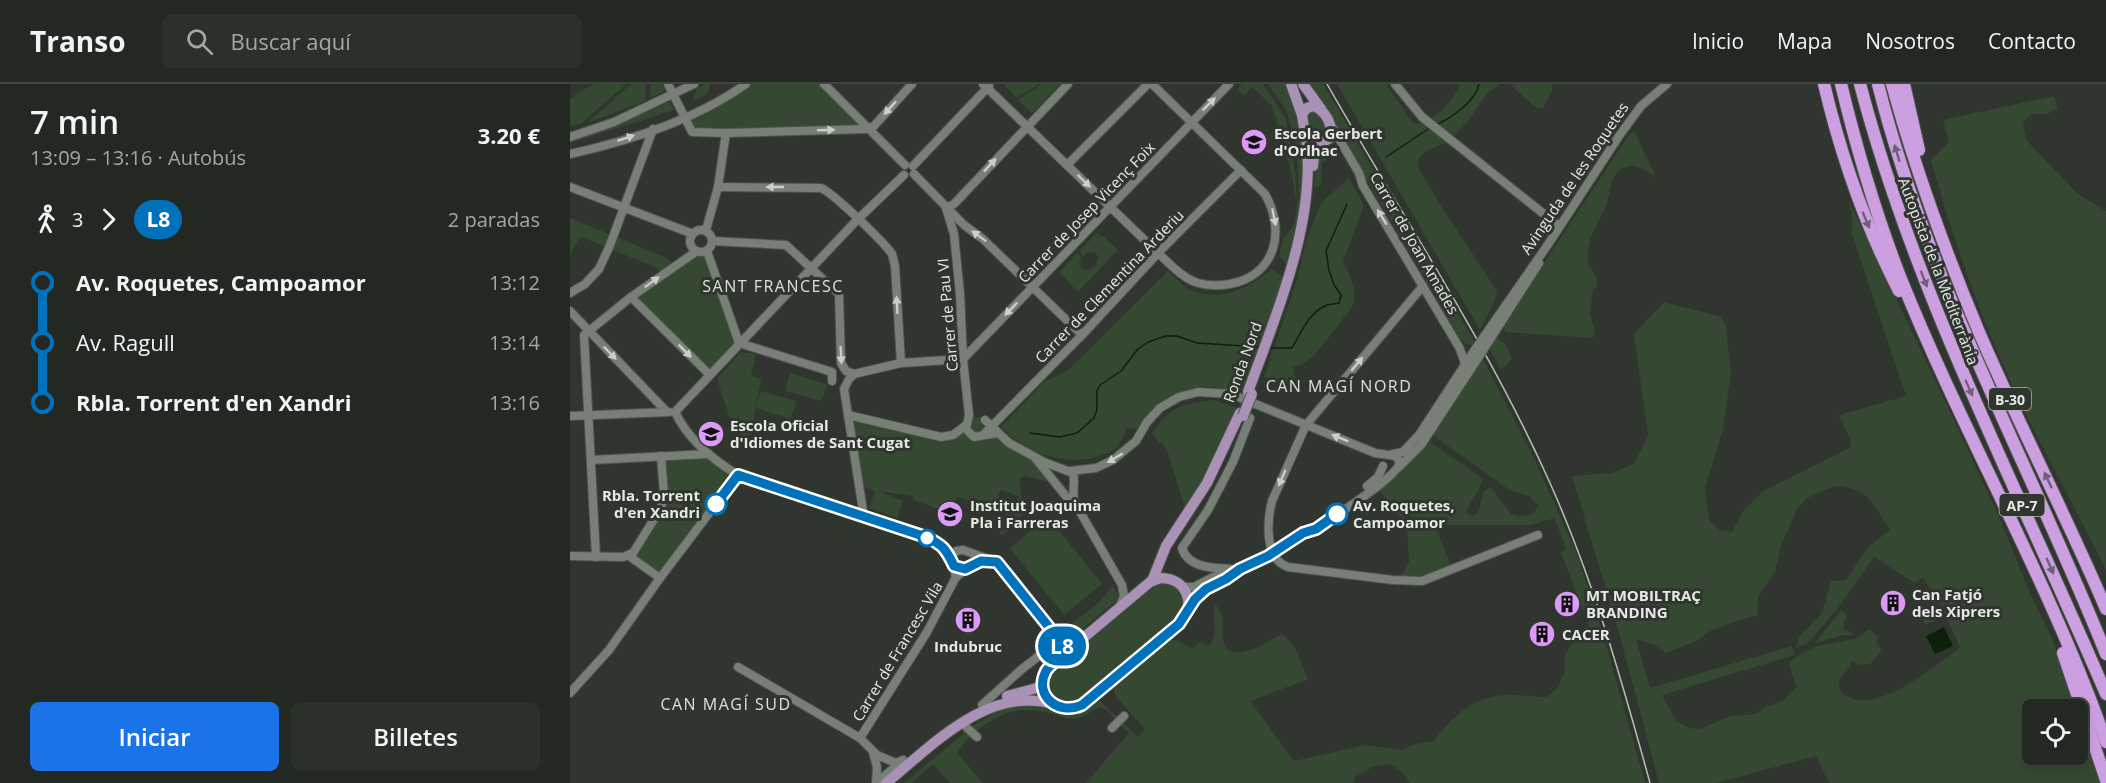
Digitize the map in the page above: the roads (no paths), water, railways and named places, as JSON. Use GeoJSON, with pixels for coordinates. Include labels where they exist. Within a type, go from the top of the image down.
{"type":"FeatureCollection","features":[{"type":"Feature","properties":{"kind":"highway"},"geometry":{"type":"LineString","coordinates":[[1824,84],[1838,137],[1860,204],[1887,267],[1916,325],[1932,351]]}},
{"type":"Feature","properties":{"kind":"highway"},"geometry":{"type":"LineString","coordinates":[[1841,84],[1859,155],[1902,280],[1932,351],[2033,566],[2077,666],[2106,742]]}},
{"type":"Feature","properties":{"kind":"highway","name":"Autopista de la Mediterrània"},"geometry":{"type":"LineString","coordinates":[[1860,84],[1892,193],[1934,306],[2106,694]]}},
{"type":"Feature","properties":{"kind":"highway","name":"Autopista de la Mediterrània"},"geometry":{"type":"LineString","coordinates":[[1878,84],[1907,184],[1944,283],[2106,654]]}},
{"type":"Feature","properties":{"kind":"highway","name":"B-30"},"geometry":{"type":"LineString","coordinates":[[1892,84],[1920,178],[1951,264],[1997,372],[2073,532],[2106,609]]}},
{"type":"Feature","properties":{"kind":"highway","name":"B-30"},"geometry":{"type":"LineString","coordinates":[[1904,84],[1922,161],[1951,264]]}},
{"type":"Feature","properties":{"kind":"highway"},"geometry":{"type":"LineString","coordinates":[[2073,532],[2106,592]]}},
{"type":"Feature","properties":{"kind":"highway"},"geometry":{"type":"LineString","coordinates":[[2033,566],[2106,780]]}},
{"type":"Feature","properties":{"kind":"main road","name":"Ronda Nord"},"geometry":{"type":"LineString","coordinates":[[1266,348],[1302,226],[1307,188],[1306,137],[1302,115],[1290,84]]}},
{"type":"Feature","properties":{"kind":"main road"},"geometry":{"type":"LineString","coordinates":[[1303,84],[1331,125]]}},
{"type":"Feature","properties":{"kind":"main road"},"geometry":{"type":"LineString","coordinates":[[1302,115],[1309,107],[1321,109]]}},
{"type":"Feature","properties":{"kind":"main road","name":"Ronda Nord"},"geometry":{"type":"LineString","coordinates":[[1188,611],[1189,599],[1166,566],[1169,550],[1209,490],[1244,416],[1305,232],[1312,195],[1313,158],[1322,144],[1330,138],[1331,125]]}},
{"type":"Feature","properties":{"kind":"main road"},"geometry":{"type":"LineString","coordinates":[[1306,137],[1312,143],[1322,144]]}},
{"type":"Feature","properties":{"kind":"main road","name":"Ronda Nord"},"geometry":{"type":"LineString","coordinates":[[1152,580],[1166,546],[1207,483],[1244,416]]}},
{"type":"Feature","properties":{"kind":"main road"},"geometry":{"type":"LineString","coordinates":[[898,783],[987,706],[1037,688],[1043,682],[1050,666],[1152,580],[1165,578],[1178,583]]}},
{"type":"Feature","properties":{"kind":"main road"},"geometry":{"type":"LineString","coordinates":[[987,706],[1025,699],[1068,709],[1082,705],[1179,624],[1188,611]]}},
{"type":"Feature","properties":{"kind":"main road"},"geometry":{"type":"LineString","coordinates":[[1043,682],[1047,697],[1053,704]]}},
{"type":"Feature","properties":{"kind":"main road"},"geometry":{"type":"LineString","coordinates":[[886,783],[948,733],[968,722]]}},
{"type":"Feature","properties":{"kind":"street"},"geometry":{"type":"LineString","coordinates":[[669,84],[692,132],[726,133],[867,129],[874,126],[912,84]]}},
{"type":"Feature","properties":{"kind":"street"},"geometry":{"type":"LineString","coordinates":[[570,137],[614,122],[694,84]]}},
{"type":"Feature","properties":{"kind":"street"},"geometry":{"type":"LineString","coordinates":[[570,154],[631,137],[685,117],[730,96],[746,84]]}},
{"type":"Feature","properties":{"kind":"street"},"geometry":{"type":"LineString","coordinates":[[824,84],[855,113],[867,129],[910,168],[946,208],[964,225],[983,238],[1082,335]]}},
{"type":"Feature","properties":{"kind":"street"},"geometry":{"type":"LineString","coordinates":[[946,208],[954,204],[1068,84]]}},
{"type":"Feature","properties":{"kind":"street"},"geometry":{"type":"LineString","coordinates":[[570,416],[670,412],[710,375],[857,220],[904,175],[902,170],[910,168],[987,85],[1026,126],[1158,253],[1187,279],[1200,284],[1216,286],[1244,280],[1256,273],[1271,254],[1275,244],[1276,223],[1272,208],[1264,194],[1150,84],[1067,165]]}},
{"type":"Feature","properties":{"kind":"street","name":"Carrer de Josep Vicenç Foix"},"geometry":{"type":"LineString","coordinates":[[963,359],[1229,84]]}},
{"type":"Feature","properties":{"kind":"street"},"geometry":{"type":"LineString","coordinates":[[1395,84],[1400,93],[1426,120],[1559,226]]}},
{"type":"Feature","properties":{"kind":"street","name":"Avinguda de les Roquetes"},"geometry":{"type":"LineString","coordinates":[[1303,533],[1316,529],[1378,486],[1412,454],[1428,434],[1512,294],[1641,106],[1667,84]]}},
{"type":"Feature","properties":{"kind":"street","name":"Carrer de Joan Amades"},"geometry":{"type":"LineString","coordinates":[[1331,125],[1363,186],[1459,347],[1465,366]]}},
{"type":"Feature","properties":{"kind":"street"},"geometry":{"type":"LineString","coordinates":[[570,293],[585,284],[599,268],[653,129]]}},
{"type":"Feature","properties":{"kind":"street"},"geometry":{"type":"LineString","coordinates":[[706,230],[718,187],[726,133]]}},
{"type":"Feature","properties":{"kind":"street"},"geometry":{"type":"LineString","coordinates":[[1322,144],[1339,146],[1347,152]]}},
{"type":"Feature","properties":{"kind":"street","name":"Carrer de Clementina Arderiu"},"geometry":{"type":"LineString","coordinates":[[990,428],[1241,170]]}},
{"type":"Feature","properties":{"kind":"street"},"geometry":{"type":"LineString","coordinates":[[570,187],[693,234]]}},
{"type":"Feature","properties":{"kind":"street"},"geometry":{"type":"LineString","coordinates":[[718,187],[820,188],[832,194],[887,248],[894,260],[901,363]]}},
{"type":"Feature","properties":{"kind":"street","name":"Carrer de Pau VI"},"geometry":{"type":"LineString","coordinates":[[946,208],[954,234],[960,294],[963,359],[969,415],[966,423]]}},
{"type":"Feature","properties":{"kind":"street"},"geometry":{"type":"LineString","coordinates":[[697,251],[690,241],[698,230],[706,230],[713,241]]}},
{"type":"Feature","properties":{"kind":"street"},"geometry":{"type":"LineString","coordinates":[[713,241],[786,245],[839,294],[841,363],[846,371],[854,374]]}},
{"type":"Feature","properties":{"kind":"street"},"geometry":{"type":"LineString","coordinates":[[713,241],[707,251],[739,344]]}},
{"type":"Feature","properties":{"kind":"street"},"geometry":{"type":"LineString","coordinates":[[1484,343],[1533,274],[1545,249]]}},
{"type":"Feature","properties":{"kind":"street"},"geometry":{"type":"LineString","coordinates":[[596,557],[584,335],[631,297],[697,251],[707,251]]}},
{"type":"Feature","properties":{"kind":"street"},"geometry":{"type":"LineString","coordinates":[[1423,285],[1306,425],[1272,501],[1268,525],[1276,560],[1288,567],[1393,580],[1422,581],[1538,535]]}},
{"type":"Feature","properties":{"kind":"street"},"geometry":{"type":"LineString","coordinates":[[631,297],[710,375]]}},
{"type":"Feature","properties":{"kind":"street"},"geometry":{"type":"LineString","coordinates":[[570,311],[723,466],[738,475],[997,562],[1068,651]]}},
{"type":"Feature","properties":{"kind":"street","name":"Avinguda de les Roquetes"},"geometry":{"type":"LineString","coordinates":[[1408,448],[1465,366],[1484,343]]}},
{"type":"Feature","properties":{"kind":"street","name":"Carrer de Joan Amades"},"geometry":{"type":"LineString","coordinates":[[1459,347],[1484,343]]}},
{"type":"Feature","properties":{"kind":"street"},"geometry":{"type":"LineString","coordinates":[[739,344],[831,372],[832,381]]}},
{"type":"Feature","properties":{"kind":"street"},"geometry":{"type":"LineString","coordinates":[[864,517],[844,389],[849,379],[854,374],[901,363],[963,359]]}},
{"type":"Feature","properties":{"kind":"street"},"geometry":{"type":"LineString","coordinates":[[1057,486],[1056,474],[1067,470],[1096,468],[1113,460],[1136,441],[1146,422],[1160,408],[1188,394],[1203,391],[1231,394],[1375,453],[1391,454],[1399,459],[1396,469],[1388,471],[1383,466],[1383,459],[1391,454]]}},
{"type":"Feature","properties":{"kind":"street","name":"Avinguda de les Roquetes"},"geometry":{"type":"LineString","coordinates":[[1391,454],[1400,453],[1428,434],[1433,420],[1444,404],[1445,396]]}},
{"type":"Feature","properties":{"kind":"street"},"geometry":{"type":"LineString","coordinates":[[848,415],[941,437],[953,435],[974,415],[980,416],[990,428],[1009,443],[1067,470],[1074,476],[1072,494],[1082,515],[1122,585],[1124,596],[1120,607]]}},
{"type":"Feature","properties":{"kind":"street"},"geometry":{"type":"LineString","coordinates":[[1240,569],[1199,565],[1184,554],[1182,548],[1208,510],[1229,470],[1244,416]]}},
{"type":"Feature","properties":{"kind":"street"},"geometry":{"type":"LineString","coordinates":[[966,423],[970,435],[977,437],[990,428]]}},
{"type":"Feature","properties":{"kind":"street"},"geometry":{"type":"LineString","coordinates":[[591,460],[709,454]]}},
{"type":"Feature","properties":{"kind":"street"},"geometry":{"type":"LineString","coordinates":[[1031,454],[1082,515]]}},
{"type":"Feature","properties":{"kind":"street"},"geometry":{"type":"LineString","coordinates":[[631,554],[662,508],[664,494],[661,456]]}},
{"type":"Feature","properties":{"kind":"street","name":"Avinguda de les Roquetes"},"geometry":{"type":"LineString","coordinates":[[1188,611],[1201,592],[1274,552],[1303,533],[1375,481],[1383,466]]}},
{"type":"Feature","properties":{"kind":"street"},"geometry":{"type":"LineString","coordinates":[[570,693],[609,650],[738,475]]}},
{"type":"Feature","properties":{"kind":"street"},"geometry":{"type":"LineString","coordinates":[[1057,486],[1068,490],[1073,485]]}},
{"type":"Feature","properties":{"kind":"street","name":"Carrer de Francesc Vila"},"geometry":{"type":"LineString","coordinates":[[941,544],[953,564],[956,577]]}},
{"type":"Feature","properties":{"kind":"street"},"geometry":{"type":"LineString","coordinates":[[969,566],[973,559],[966,551],[956,551],[953,554],[953,564],[969,566],[992,561]]}},
{"type":"Feature","properties":{"kind":"street"},"geometry":{"type":"LineString","coordinates":[[570,556],[596,557],[631,554],[660,578]]}},
{"type":"Feature","properties":{"kind":"street","name":"Carrer de Francesc Vila"},"geometry":{"type":"LineString","coordinates":[[860,738],[927,632],[956,577],[969,566]]}},
{"type":"Feature","properties":{"kind":"street","name":"Avinguda de les Roquetes"},"geometry":{"type":"LineString","coordinates":[[1178,583],[1194,587],[1213,577],[1240,569]]}},
{"type":"Feature","properties":{"kind":"street"},"geometry":{"type":"LineString","coordinates":[[1122,585],[1132,590],[1142,589]]}},
{"type":"Feature","properties":{"kind":"street"},"geometry":{"type":"LineString","coordinates":[[987,706],[1022,669],[1058,641]]}},
{"type":"Feature","properties":{"kind":"street"},"geometry":{"type":"LineString","coordinates":[[738,667],[860,738],[873,752],[896,763],[948,733]]}},
{"type":"Feature","properties":{"kind":"street"},"geometry":{"type":"LineString","coordinates":[[1112,728],[1124,716]]}},
{"type":"Feature","properties":{"kind":"street"},"geometry":{"type":"LineString","coordinates":[[968,722],[977,737]]}},
{"type":"Feature","properties":{"kind":"street"},"geometry":{"type":"LineString","coordinates":[[873,752],[877,767],[876,783]]}},
{"type":"Feature","properties":{"kind":"street"},"geometry":{"type":"LineString","coordinates":[[877,767],[881,767],[886,759]]}},
{"type":"Feature","properties":{"kind":"street"},"geometry":{"type":"LineString","coordinates":[[876,783],[903,760]]}},
{"type":"Feature","properties":{"kind":"waterway"},"geometry":{"type":"LineString","coordinates":[[1438,124],[1468,102],[1479,84]]}},
{"type":"Feature","properties":{"kind":"waterway"},"geometry":{"type":"LineString","coordinates":[[1386,157],[1431,127]]}},
{"type":"Feature","properties":{"kind":"waterway"},"geometry":{"type":"LineString","coordinates":[[1269,348],[1292,348],[1306,324],[1319,309],[1339,303],[1341,295],[1334,285],[1326,251],[1347,204]]}},
{"type":"Feature","properties":{"kind":"waterway"},"geometry":{"type":"LineString","coordinates":[[1030,433],[1060,437],[1077,433],[1094,418],[1097,410],[1097,391],[1100,385],[1121,371],[1138,349],[1148,342],[1166,336],[1177,336],[1197,343],[1261,347]]}},
{"type":"Feature","properties":{"kind":"railway"},"geometry":{"type":"LineString","coordinates":[[1327,84],[1472,330],[1526,431],[1580,556],[1617,669],[1650,783]]}},
{"type":"Feature","properties":{"kind":"place","name":"Escola Gerbert d'Orlhac"},"geometry":{"type":"Point","coordinates":[1254,142]}},
{"type":"Feature","properties":{"kind":"place","name":"Escola Oficial d'Idiomes de Sant Cugat"},"geometry":{"type":"Point","coordinates":[711,434]}},
{"type":"Feature","properties":{"kind":"place","name":"Rbla. Torrent d'en Xandri"},"geometry":{"type":"Point","coordinates":[716,504]}},
{"type":"Feature","properties":{"kind":"place","name":"Institut Joaquima Pla i Farreras"},"geometry":{"type":"Point","coordinates":[950,514]}},
{"type":"Feature","properties":{"kind":"place","name":"Av. Roquetes, Campoamor"},"geometry":{"type":"Point","coordinates":[1337,514]}},
{"type":"Feature","properties":{"kind":"place","name":"Can Fatjó dels Xiprers"},"geometry":{"type":"Point","coordinates":[1893,603]}},
{"type":"Feature","properties":{"kind":"place","name":"MT MOBILTRAÇ BRANDING"},"geometry":{"type":"Point","coordinates":[1567,604]}},
{"type":"Feature","properties":{"kind":"place","name":"Indubruc"},"geometry":{"type":"Point","coordinates":[968,620]}},
{"type":"Feature","properties":{"kind":"place","name":"CACER"},"geometry":{"type":"Point","coordinates":[1542,634]}},
{"type":"Feature","properties":{"kind":"district","name":"SANT FRANCESC"},"geometry":{"type":"Point","coordinates":[773,286]}},
{"type":"Feature","properties":{"kind":"district","name":"CAN MAGÍ NORD"},"geometry":{"type":"Point","coordinates":[1339,386]}},
{"type":"Feature","properties":{"kind":"district","name":"CAN MAGÍ SUD"},"geometry":{"type":"Point","coordinates":[726,704]}}]}
